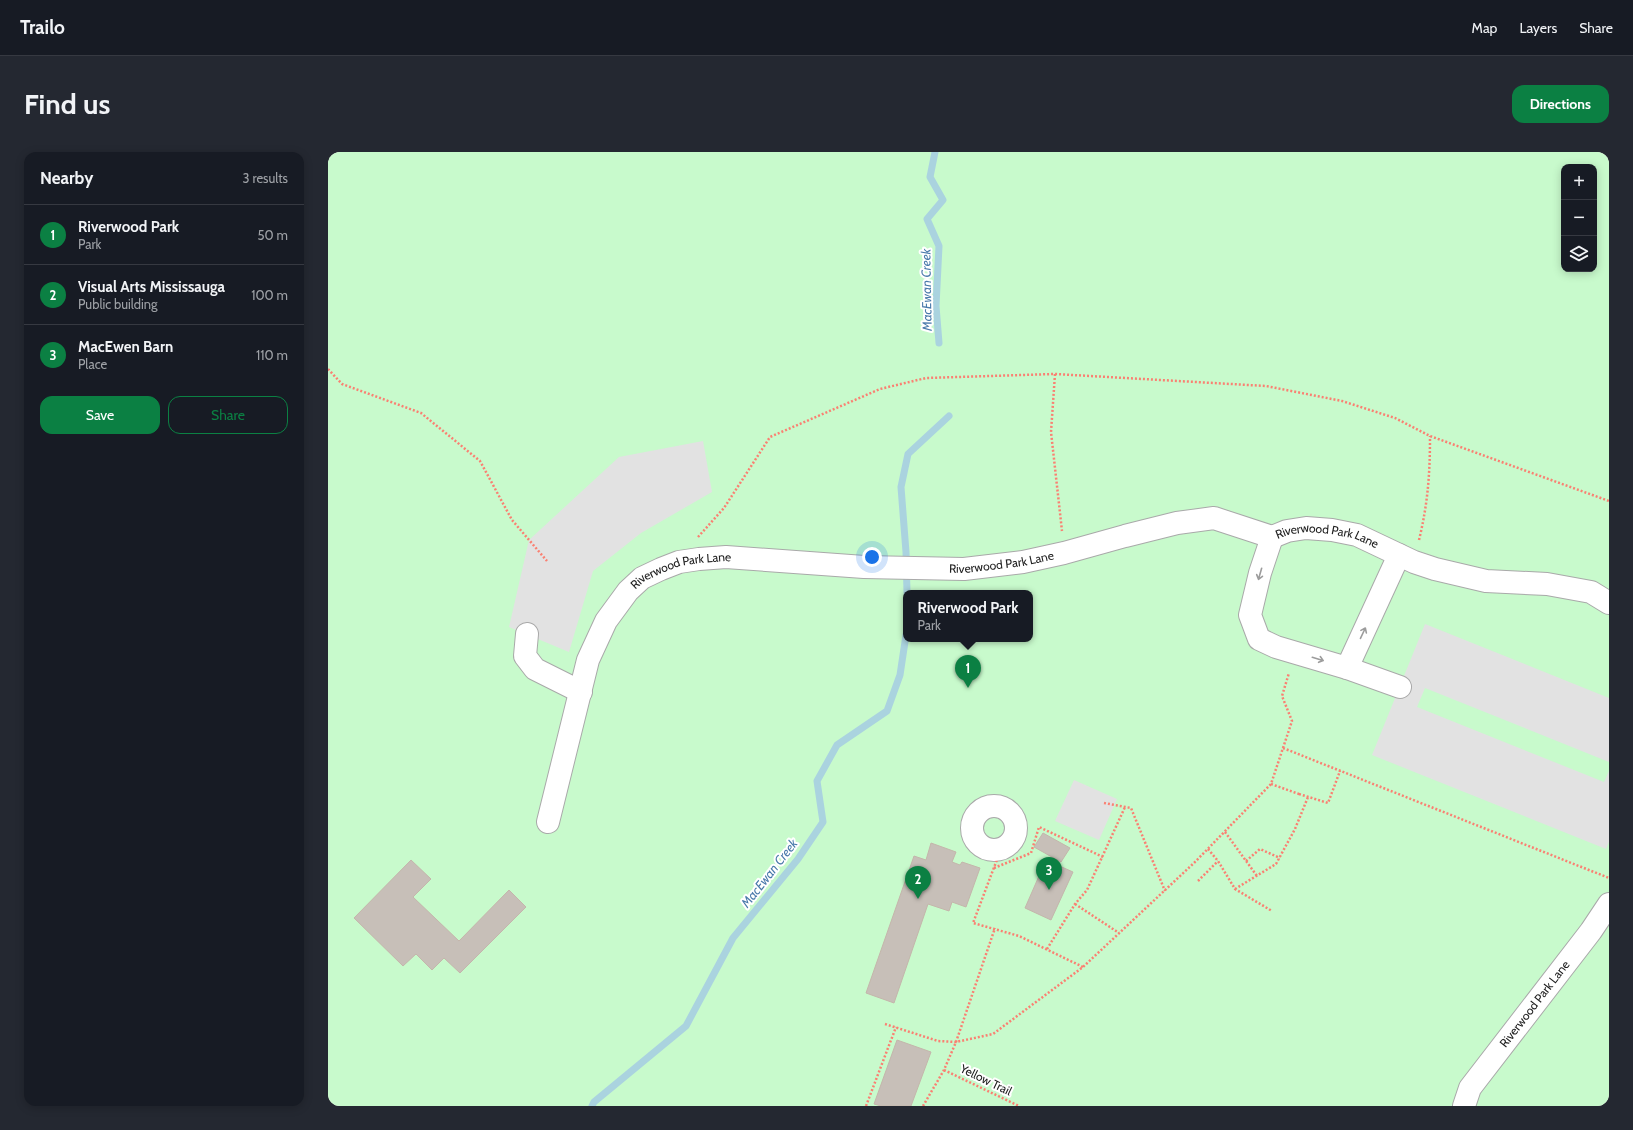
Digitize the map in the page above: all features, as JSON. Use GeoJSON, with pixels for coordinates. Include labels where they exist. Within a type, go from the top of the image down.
{"type":"FeatureCollection","features":[{"type":"Feature","properties":{"kind":"street","name":"Riverwood Park Lane"},"geometry":{"type":"LineString","coordinates":[[548,822],[588,660],[606,621],[628,591],[642,578],[679,562],[726,557],[864,567],[964,569],[1023,562],[1064,554],[1125,536],[1177,523],[1214,518],[1272,537],[1287,531],[1306,528],[1332,530],[1357,535],[1407,559],[1434,569],[1486,581],[1547,584],[1591,592],[1609,603]]}},
{"type":"Feature","properties":{"kind":"street"},"geometry":{"type":"LineString","coordinates":[[1272,537],[1260,572],[1250,615],[1259,639],[1276,647],[1347,668],[1400,687]]}},
{"type":"Feature","properties":{"kind":"street"},"geometry":{"type":"LineString","coordinates":[[1347,668],[1407,559]]}},
{"type":"Feature","properties":{"kind":"street"},"geometry":{"type":"LineString","coordinates":[[527,634],[525,656],[536,669],[580,692]]}},
{"type":"Feature","properties":{"kind":"street"},"geometry":{"type":"LineString","coordinates":[[1014,803],[1012,815],[1017,828],[1012,841],[998,859],[987,849],[981,846],[973,835],[973,821],[976,815],[987,807],[1001,807],[1014,803]]}},
{"type":"Feature","properties":{"kind":"street","name":"Riverwood Park Lane"},"geometry":{"type":"LineString","coordinates":[[1464,1106],[1470,1088],[1591,931],[1609,904]]}},
{"type":"Feature","properties":{"kind":"path"},"geometry":{"type":"LineString","coordinates":[[328,370],[342,384],[421,413],[480,461],[512,520],[547,561]]}},
{"type":"Feature","properties":{"kind":"path"},"geometry":{"type":"LineString","coordinates":[[1055,374],[1051,432],[1064,554]]}},
{"type":"Feature","properties":{"kind":"path"},"geometry":{"type":"LineString","coordinates":[[694,540],[724,508],[770,437],[880,389],[926,378],[1055,374],[1266,386],[1342,401],[1395,418],[1430,436],[1609,501]]}},
{"type":"Feature","properties":{"kind":"path"},"geometry":{"type":"LineString","coordinates":[[1407,559],[1426,512],[1430,481],[1430,436]]}},
{"type":"Feature","properties":{"kind":"path"},"geometry":{"type":"LineString","coordinates":[[885,1024],[938,1041],[956,1042],[993,1034],[1083,967],[1165,891],[1272,784],[1292,721],[1282,696],[1296,653]]}},
{"type":"Feature","properties":{"kind":"path"},"geometry":{"type":"LineString","coordinates":[[1283,748],[1609,878]]}},
{"type":"Feature","properties":{"kind":"path"},"geometry":{"type":"LineString","coordinates":[[1272,784],[1328,803],[1340,771]]}},
{"type":"Feature","properties":{"kind":"path"},"geometry":{"type":"LineString","coordinates":[[1234,889],[1276,864],[1295,828],[1308,797]]}},
{"type":"Feature","properties":{"kind":"path"},"geometry":{"type":"LineString","coordinates":[[1104,803],[1131,808],[1165,891]]}},
{"type":"Feature","properties":{"kind":"path"},"geometry":{"type":"LineString","coordinates":[[1047,949],[1075,904],[1087,890],[1126,807]]}},
{"type":"Feature","properties":{"kind":"path"},"geometry":{"type":"LineString","coordinates":[[1083,967],[1018,936],[974,923],[998,859],[1031,853],[1039,827],[1103,856]]}},
{"type":"Feature","properties":{"kind":"path"},"geometry":{"type":"LineString","coordinates":[[1224,832],[1257,876]]}},
{"type":"Feature","properties":{"kind":"path"},"geometry":{"type":"LineString","coordinates":[[1208,849],[1218,861],[1234,889],[1272,911]]}},
{"type":"Feature","properties":{"kind":"path"},"geometry":{"type":"LineString","coordinates":[[1246,861],[1260,849],[1280,858]]}},
{"type":"Feature","properties":{"kind":"path"},"geometry":{"type":"LineString","coordinates":[[1198,881],[1218,861]]}},
{"type":"Feature","properties":{"kind":"path"},"geometry":{"type":"LineString","coordinates":[[1075,904],[1119,933]]}},
{"type":"Feature","properties":{"kind":"path"},"geometry":{"type":"LineString","coordinates":[[923,1106],[944,1070],[956,1042],[995,928]]}},
{"type":"Feature","properties":{"kind":"path"},"geometry":{"type":"LineString","coordinates":[[866,1106],[896,1027]]}},
{"type":"Feature","properties":{"kind":"path","name":"Yellow Trail"},"geometry":{"type":"LineString","coordinates":[[944,1070],[1019,1106]]}},
{"type":"Feature","properties":{"kind":"green space"},"geometry":{"type":"Polygon","coordinates":[[[328,152],[1609,152],[1609,1106],[328,1106],[328,152]]]}},
{"type":"Feature","properties":{"kind":"shaded area"},"geometry":{"type":"Polygon","coordinates":[[[703,441],[712,492],[641,533],[593,571],[569,652],[509,627],[529,540],[619,457],[703,441]]]}},
{"type":"Feature","properties":{"kind":"shaded area"},"geometry":{"type":"Polygon","coordinates":[[[1425,624],[1609,698],[1609,762],[1425,688],[1417,707],[1604,782],[1609,771],[1609,842],[1606,849],[1372,755],[1425,624]]]}},
{"type":"Feature","properties":{"kind":"shaded area"},"geometry":{"type":"Polygon","coordinates":[[[1074,780],[1117,799],[1099,840],[1055,821],[1074,780]]]}},
{"type":"Feature","properties":{"kind":"building"},"geometry":{"type":"Polygon","coordinates":[[[1043,833],[1070,848],[1061,862],[1034,847],[1043,833]]]}},
{"type":"Feature","properties":{"kind":"building"},"geometry":{"type":"Polygon","coordinates":[[[931,843],[956,852],[952,862],[960,865],[962,862],[980,868],[966,907],[952,902],[949,911],[928,904],[894,1003],[866,993],[914,856],[926,860],[931,843]]]}},
{"type":"Feature","properties":{"kind":"building"},"geometry":{"type":"Polygon","coordinates":[[[411,860],[431,879],[413,897],[459,941],[509,890],[526,907],[460,973],[444,958],[432,970],[416,954],[403,966],[354,918],[411,860]]]}},
{"type":"Feature","properties":{"kind":"building"},"geometry":{"type":"Polygon","coordinates":[[[1046,860],[1073,872],[1051,920],[1025,908],[1046,860]]]}},
{"type":"Feature","properties":{"kind":"building"},"geometry":{"type":"Polygon","coordinates":[[[897,1040],[931,1052],[911,1106],[881,1106],[874,1104],[897,1040]]]}},
{"type":"Feature","properties":{"kind":"waterway","name":"MacEwan Creek"},"geometry":{"type":"LineString","coordinates":[[935,152],[930,177],[943,200],[927,219],[939,246],[936,306],[939,343]]}},
{"type":"Feature","properties":{"kind":"waterway","name":"MacEwan Creek"},"geometry":{"type":"LineString","coordinates":[[907,590],[906,552],[901,487],[908,454],[949,416]]}},
{"type":"Feature","properties":{"kind":"waterway","name":"MacEwan Creek"},"geometry":{"type":"LineString","coordinates":[[592,1106],[594,1102],[686,1026],[733,938],[798,859],[823,822],[817,781],[837,745],[887,711],[900,675],[905,642]]}},
{"type":"Feature","properties":{"kind":"place","name":"Riverwood Park"},"geometry":{"type":"Point","coordinates":[968,688]}},
{"type":"Feature","properties":{"kind":"place","name":"MacEwen Barn"},"geometry":{"type":"Point","coordinates":[1049,890]}},
{"type":"Feature","properties":{"kind":"place","name":"Visual Arts Mississauga"},"geometry":{"type":"Point","coordinates":[918,899]}}]}
